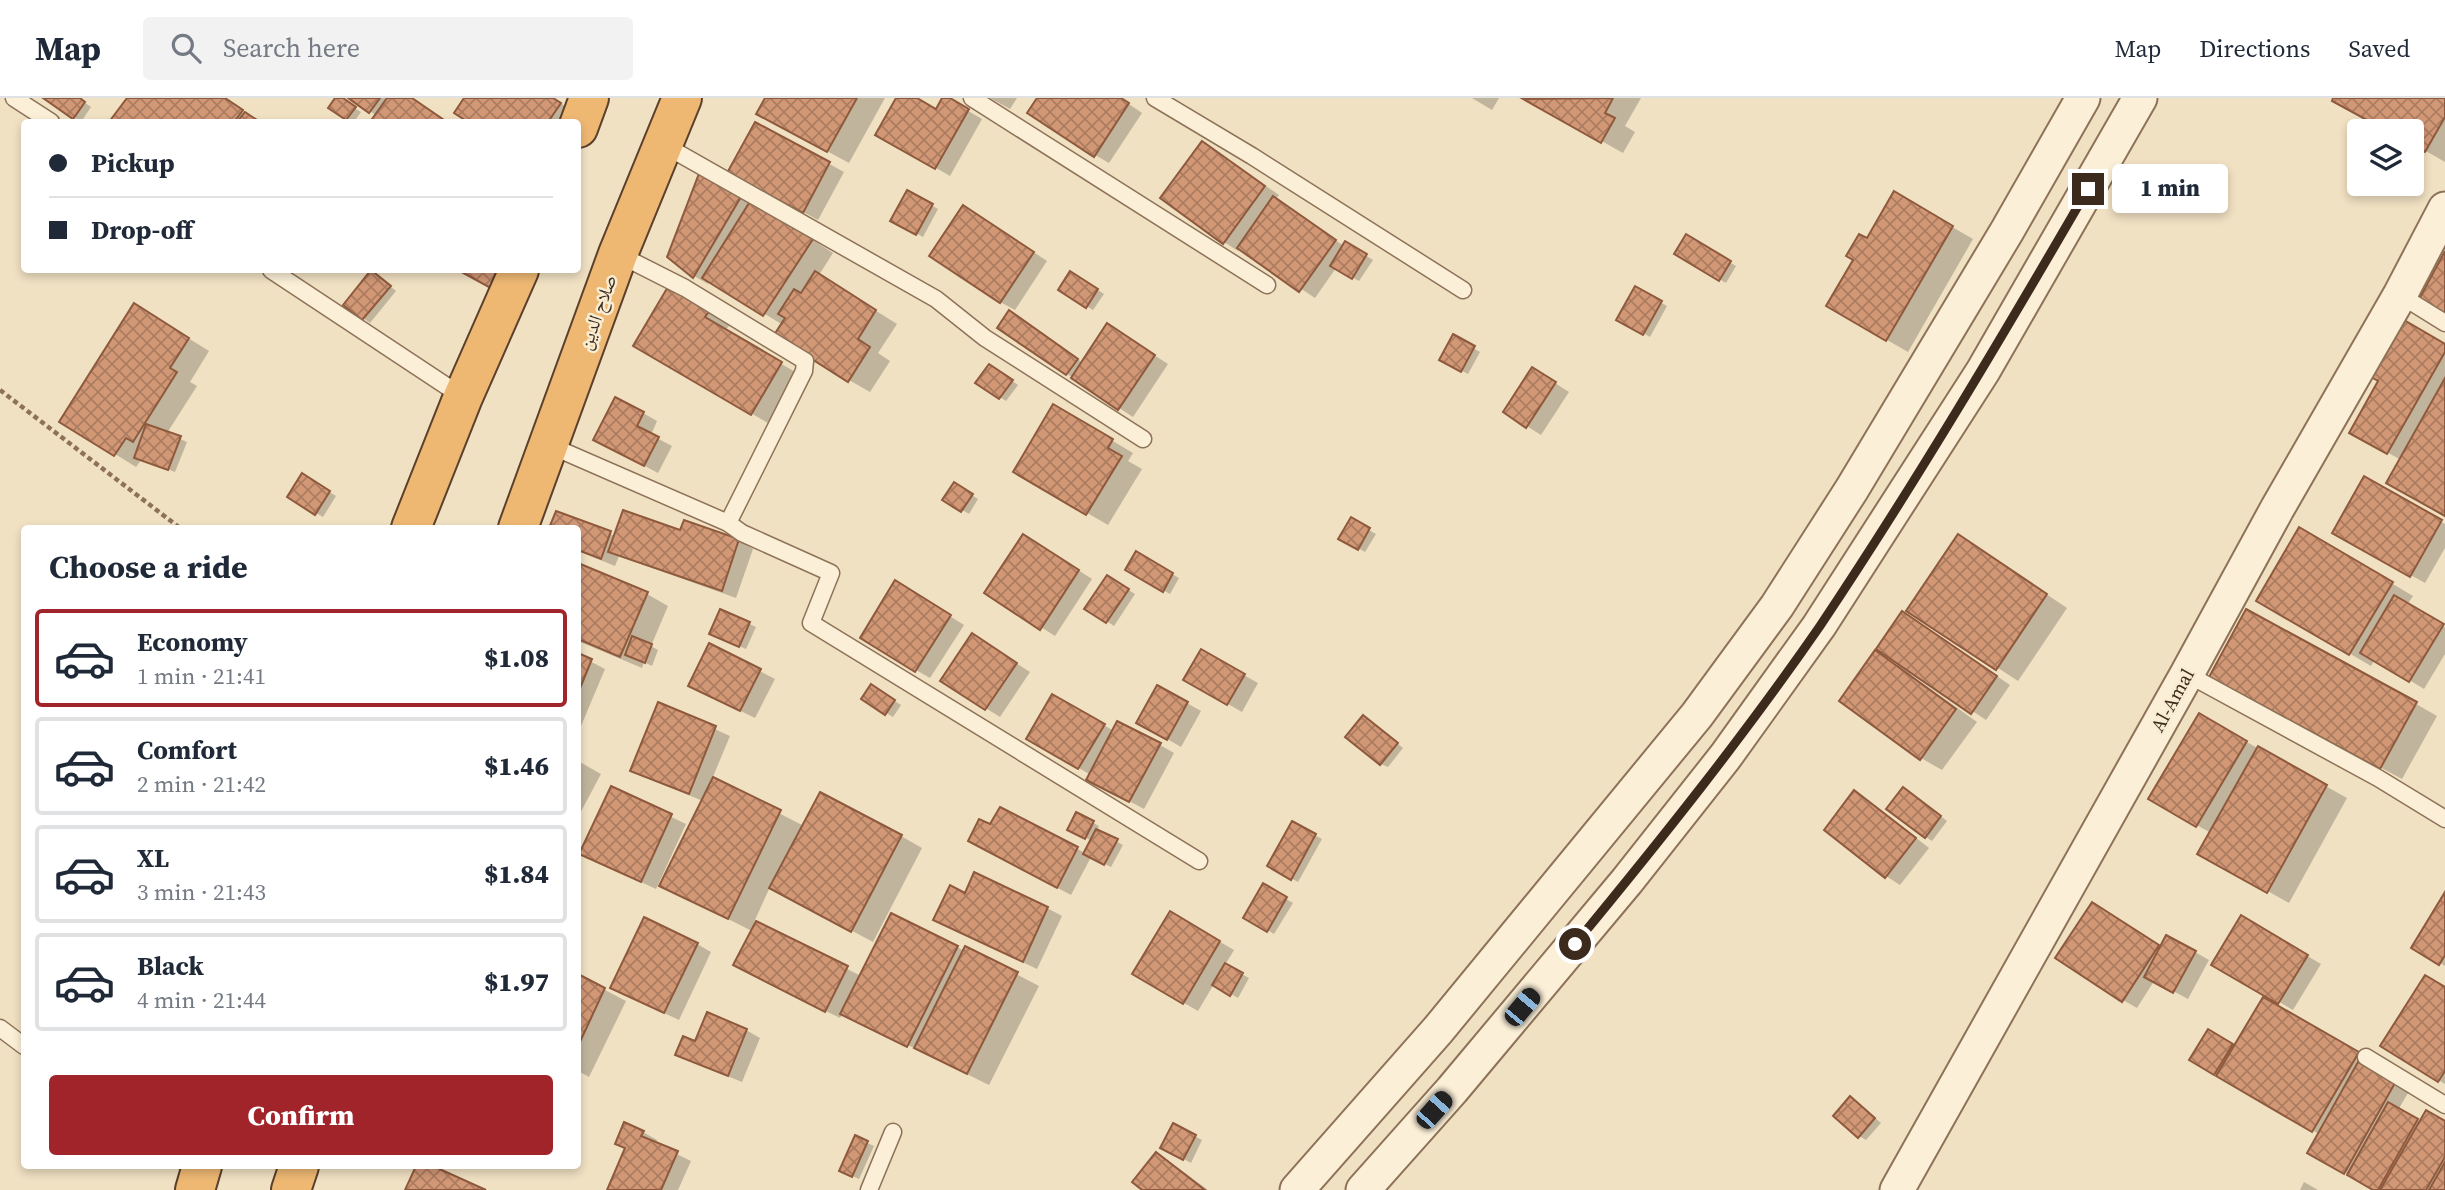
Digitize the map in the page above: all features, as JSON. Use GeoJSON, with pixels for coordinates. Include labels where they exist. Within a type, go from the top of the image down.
{"type":"FeatureCollection","features":[{"type":"Feature","properties":{"kind":"highway","name":"صلاح الدين"},"geometry":{"type":"LineString","coordinates":[[519,525],[618,254],[682,98]]}},
{"type":"Feature","properties":{"kind":"highway"},"geometry":{"type":"LineString","coordinates":[[412,525],[463,397],[518,273]]}},
{"type":"Feature","properties":{"kind":"highway"},"geometry":{"type":"LineString","coordinates":[[292,1190],[298,1169]]}},
{"type":"Feature","properties":{"kind":"street"},"geometry":{"type":"LineString","coordinates":[[1297,1190],[1438,1030],[1689,726],[1777,606],[1852,489],[2083,98]]}},
{"type":"Feature","properties":{"kind":"street"},"geometry":{"type":"LineString","coordinates":[[1363,1190],[1452,1090],[1627,881],[1725,757],[1819,626],[1983,371],[2140,98]]}},
{"type":"Feature","properties":{"kind":"street","name":"Al-Amal"},"geometry":{"type":"LineString","coordinates":[[1897,1190],[2277,509],[2400,295],[2445,209]]}},
{"type":"Feature","properties":{"kind":"lane"},"geometry":{"type":"LineString","coordinates":[[14,98],[46,119]]}},
{"type":"Feature","properties":{"kind":"lane"},"geometry":{"type":"LineString","coordinates":[[972,98],[1267,285]]}},
{"type":"Feature","properties":{"kind":"lane"},"geometry":{"type":"LineString","coordinates":[[1155,98],[1463,290]]}},
{"type":"Feature","properties":{"kind":"lane"},"geometry":{"type":"LineString","coordinates":[[664,145],[936,299],[985,338],[1143,439]]}},
{"type":"Feature","properties":{"kind":"lane"},"geometry":{"type":"LineString","coordinates":[[618,254],[685,288],[805,361],[804,371],[728,523]]}},
{"type":"Feature","properties":{"kind":"lane"},"geometry":{"type":"LineString","coordinates":[[276,273],[463,397]]}},
{"type":"Feature","properties":{"kind":"lane"},"geometry":{"type":"LineString","coordinates":[[2400,295],[2445,323]]}},
{"type":"Feature","properties":{"kind":"lane"},"geometry":{"type":"LineString","coordinates":[[549,445],[728,523],[743,533],[831,573],[811,624],[1199,862]]}},
{"type":"Feature","properties":{"kind":"lane"},"geometry":{"type":"LineString","coordinates":[[2187,674],[2378,778],[2445,819]]}},
{"type":"Feature","properties":{"kind":"lane"},"geometry":{"type":"LineString","coordinates":[[0,1028],[21,1044]]}},
{"type":"Feature","properties":{"kind":"lane"},"geometry":{"type":"LineString","coordinates":[[2366,1057],[2445,1105]]}},
{"type":"Feature","properties":{"kind":"lane"},"geometry":{"type":"LineString","coordinates":[[869,1190],[893,1132]]}},
{"type":"Feature","properties":{"kind":"path"},"geometry":{"type":"LineString","coordinates":[[0,390],[176,525]]}},
{"type":"Feature","properties":{"kind":"building"},"geometry":{"type":"Polygon","coordinates":[[[43,98],[80,98],[85,102],[73,119],[43,98]]]}},
{"type":"Feature","properties":{"kind":"building"},"geometry":{"type":"Polygon","coordinates":[[[127,98],[225,98],[243,110],[236,119],[111,119],[127,98]]]}},
{"type":"Feature","properties":{"kind":"building"},"geometry":{"type":"Polygon","coordinates":[[[335,98],[343,98],[356,107],[347,119],[328,108],[335,98]]]}},
{"type":"Feature","properties":{"kind":"building"},"geometry":{"type":"Polygon","coordinates":[[[348,98],[380,98],[369,113],[348,98]]]}},
{"type":"Feature","properties":{"kind":"building"},"geometry":{"type":"Polygon","coordinates":[[[387,98],[412,98],[443,119],[372,119],[387,98]]]}},
{"type":"Feature","properties":{"kind":"building"},"geometry":{"type":"Polygon","coordinates":[[[464,98],[553,98],[561,103],[550,119],[463,119],[454,113],[464,98]]]}},
{"type":"Feature","properties":{"kind":"building"},"geometry":{"type":"Polygon","coordinates":[[[765,98],[857,98],[827,152],[756,114],[765,98]]]}},
{"type":"Feature","properties":{"kind":"building"},"geometry":{"type":"Polygon","coordinates":[[[896,98],[917,98],[936,109],[942,98],[950,98],[969,109],[935,169],[875,135],[896,98]]]}},
{"type":"Feature","properties":{"kind":"building"},"geometry":{"type":"Polygon","coordinates":[[[1037,98],[1121,98],[1129,103],[1094,157],[1027,113],[1037,98]]]}},
{"type":"Feature","properties":{"kind":"building"},"geometry":{"type":"Polygon","coordinates":[[[1613,98],[1605,113],[1615,118],[1601,143],[1523,99],[1613,98]]]}},
{"type":"Feature","properties":{"kind":"building"},"geometry":{"type":"Polygon","coordinates":[[[2333,98],[2445,98],[2445,117],[2425,152],[2424,119],[2365,119],[2332,101],[2333,98]]]}},
{"type":"Feature","properties":{"kind":"building"},"geometry":{"type":"Polygon","coordinates":[[[245,112],[256,119],[239,119],[245,112]]]}},
{"type":"Feature","properties":{"kind":"building"},"geometry":{"type":"Polygon","coordinates":[[[755,122],[830,162],[803,213],[727,173],[755,122]]]}},
{"type":"Feature","properties":{"kind":"building"},"geometry":{"type":"Polygon","coordinates":[[[1202,141],[1265,186],[1223,244],[1160,198],[1202,141]]]}},
{"type":"Feature","properties":{"kind":"building"},"geometry":{"type":"Polygon","coordinates":[[[700,171],[742,195],[693,278],[667,257],[700,171]]]}},
{"type":"Feature","properties":{"kind":"building"},"geometry":{"type":"Polygon","coordinates":[[[907,190],[933,204],[916,235],[890,221],[907,190]]]}},
{"type":"Feature","properties":{"kind":"building"},"geometry":{"type":"Polygon","coordinates":[[[1894,191],[1953,226],[1886,341],[1826,306],[1853,260],[1846,256],[1859,234],[1867,238],[1894,191]]]}},
{"type":"Feature","properties":{"kind":"building"},"geometry":{"type":"Polygon","coordinates":[[[1273,196],[1336,240],[1299,292],[1237,248],[1273,196]]]}},
{"type":"Feature","properties":{"kind":"building"},"geometry":{"type":"Polygon","coordinates":[[[751,200],[813,239],[763,316],[702,278],[751,200]]]}},
{"type":"Feature","properties":{"kind":"building"},"geometry":{"type":"Polygon","coordinates":[[[963,205],[1034,252],[1000,303],[929,256],[963,205]]]}},
{"type":"Feature","properties":{"kind":"building"},"geometry":{"type":"Polygon","coordinates":[[[1686,234],[1731,261],[1719,281],[1674,254],[1686,234]]]}},
{"type":"Feature","properties":{"kind":"building"},"geometry":{"type":"Polygon","coordinates":[[[1345,241],[1367,254],[1352,279],[1330,266],[1345,241]]]}},
{"type":"Feature","properties":{"kind":"building"},"geometry":{"type":"Polygon","coordinates":[[[2445,251],[2445,317],[2417,303],[2445,251]]]}},
{"type":"Feature","properties":{"kind":"building"},"geometry":{"type":"Polygon","coordinates":[[[815,271],[876,310],[858,339],[870,347],[848,382],[774,335],[785,318],[778,314],[794,289],[801,293],[815,271]]]}},
{"type":"Feature","properties":{"kind":"building"},"geometry":{"type":"Polygon","coordinates":[[[1070,271],[1098,289],[1086,308],[1058,290],[1070,271]]]}},
{"type":"Feature","properties":{"kind":"building"},"geometry":{"type":"Polygon","coordinates":[[[369,273],[375,273],[391,286],[362,320],[343,305],[369,273]]]}},
{"type":"Feature","properties":{"kind":"building"},"geometry":{"type":"Polygon","coordinates":[[[463,273],[506,273],[496,291],[463,273]]]}},
{"type":"Feature","properties":{"kind":"building"},"geometry":{"type":"Polygon","coordinates":[[[669,285],[711,309],[705,317],[782,362],[751,415],[633,346],[669,285]]]}},
{"type":"Feature","properties":{"kind":"building"},"geometry":{"type":"Polygon","coordinates":[[[1635,286],[1662,301],[1643,335],[1616,320],[1635,286]]]}},
{"type":"Feature","properties":{"kind":"building"},"geometry":{"type":"Polygon","coordinates":[[[134,303],[189,338],[170,368],[177,372],[133,442],[126,438],[114,456],[59,422],[134,303]]]}},
{"type":"Feature","properties":{"kind":"building"},"geometry":{"type":"Polygon","coordinates":[[[1009,310],[1078,359],[1066,375],[997,328],[1009,310]]]}},
{"type":"Feature","properties":{"kind":"building"},"geometry":{"type":"Polygon","coordinates":[[[2399,317],[2445,344],[2445,352],[2387,454],[2349,433],[2378,381],[2366,374],[2399,317]]]}},
{"type":"Feature","properties":{"kind":"building"},"geometry":{"type":"Polygon","coordinates":[[[1107,323],[1155,355],[1118,410],[1071,378],[1107,323]]]}},
{"type":"Feature","properties":{"kind":"building"},"geometry":{"type":"Polygon","coordinates":[[[1453,334],[1475,346],[1461,372],[1439,360],[1453,334]]]}},
{"type":"Feature","properties":{"kind":"building"},"geometry":{"type":"Polygon","coordinates":[[[989,364],[1013,380],[999,399],[975,383],[989,364]]]}},
{"type":"Feature","properties":{"kind":"building"},"geometry":{"type":"Polygon","coordinates":[[[1532,367],[1556,382],[1526,428],[1503,412],[1532,367]]]}},
{"type":"Feature","properties":{"kind":"building"},"geometry":{"type":"Polygon","coordinates":[[[2445,378],[2445,516],[2386,483],[2445,378]]]}},
{"type":"Feature","properties":{"kind":"building"},"geometry":{"type":"Polygon","coordinates":[[[615,397],[644,412],[637,426],[659,437],[644,466],[593,440],[615,397]]]}},
{"type":"Feature","properties":{"kind":"building"},"geometry":{"type":"Polygon","coordinates":[[[1053,404],[1113,439],[1108,448],[1122,456],[1086,515],[1013,472],[1053,404]]]}},
{"type":"Feature","properties":{"kind":"building"},"geometry":{"type":"Polygon","coordinates":[[[146,424],[181,436],[168,470],[134,458],[146,424]]]}},
{"type":"Feature","properties":{"kind":"building"},"geometry":{"type":"Polygon","coordinates":[[[302,473],[330,491],[315,515],[287,497],[302,473]]]}},
{"type":"Feature","properties":{"kind":"building"},"geometry":{"type":"Polygon","coordinates":[[[2364,476],[2442,520],[2410,577],[2332,533],[2364,476]]]}},
{"type":"Feature","properties":{"kind":"building"},"geometry":{"type":"Polygon","coordinates":[[[954,482],[973,494],[961,512],[942,500],[954,482]]]}},
{"type":"Feature","properties":{"kind":"building"},"geometry":{"type":"Polygon","coordinates":[[[623,510],[680,530],[684,520],[739,539],[722,591],[608,552],[623,510]]]}},
{"type":"Feature","properties":{"kind":"building"},"geometry":{"type":"Polygon","coordinates":[[[556,511],[611,531],[601,559],[581,551],[581,525],[550,525],[556,511]]]}},
{"type":"Feature","properties":{"kind":"building"},"geometry":{"type":"Polygon","coordinates":[[[1351,517],[1370,528],[1358,550],[1338,539],[1351,517]]]}},
{"type":"Feature","properties":{"kind":"building"},"geometry":{"type":"Polygon","coordinates":[[[2299,527],[2393,582],[2349,655],[2256,601],[2299,527]]]}},
{"type":"Feature","properties":{"kind":"building"},"geometry":{"type":"Polygon","coordinates":[[[1023,534],[1079,570],[1040,630],[984,593],[1023,534]]]}},
{"type":"Feature","properties":{"kind":"building"},"geometry":{"type":"Polygon","coordinates":[[[1958,534],[2047,594],[1996,670],[1906,611],[1958,534]]]}},
{"type":"Feature","properties":{"kind":"building"},"geometry":{"type":"Polygon","coordinates":[[[1136,551],[1173,573],[1163,592],[1125,570],[1136,551]]]}},
{"type":"Feature","properties":{"kind":"building"},"geometry":{"type":"Polygon","coordinates":[[[581,564],[648,592],[620,657],[581,640],[581,564]]]}},
{"type":"Feature","properties":{"kind":"building"},"geometry":{"type":"Polygon","coordinates":[[[1107,575],[1129,589],[1106,623],[1084,609],[1107,575]]]}},
{"type":"Feature","properties":{"kind":"building"},"geometry":{"type":"Polygon","coordinates":[[[895,580],[951,615],[915,672],[860,638],[895,580]]]}},
{"type":"Feature","properties":{"kind":"building"},"geometry":{"type":"Polygon","coordinates":[[[2394,595],[2444,624],[2409,682],[2360,653],[2394,595]]]}},
{"type":"Feature","properties":{"kind":"building"},"geometry":{"type":"Polygon","coordinates":[[[720,609],[750,622],[739,647],[709,634],[720,609]]]}},
{"type":"Feature","properties":{"kind":"building"},"geometry":{"type":"Polygon","coordinates":[[[2246,609],[2417,702],[2380,769],[2209,677],[2246,609]]]}},
{"type":"Feature","properties":{"kind":"building"},"geometry":{"type":"Polygon","coordinates":[[[1902,611],[1997,676],[1971,714],[1876,649],[1902,611]]]}},
{"type":"Feature","properties":{"kind":"building"},"geometry":{"type":"Polygon","coordinates":[[[972,633],[1017,663],[985,710],[940,681],[972,633]]]}},
{"type":"Feature","properties":{"kind":"building"},"geometry":{"type":"Polygon","coordinates":[[[632,636],[652,644],[645,663],[625,655],[632,636]]]}},
{"type":"Feature","properties":{"kind":"building"},"geometry":{"type":"Polygon","coordinates":[[[709,643],[761,669],[740,711],[688,686],[709,643]]]}},
{"type":"Feature","properties":{"kind":"building"},"geometry":{"type":"Polygon","coordinates":[[[1201,649],[1245,674],[1227,705],[1183,680],[1201,649]]]}},
{"type":"Feature","properties":{"kind":"building"},"geometry":{"type":"Polygon","coordinates":[[[1875,650],[1956,709],[1920,760],[1839,701],[1875,650]]]}},
{"type":"Feature","properties":{"kind":"building"},"geometry":{"type":"Polygon","coordinates":[[[581,654],[592,659],[581,686],[581,654]]]}},
{"type":"Feature","properties":{"kind":"building"},"geometry":{"type":"Polygon","coordinates":[[[871,684],[895,700],[885,715],[861,699],[871,684]]]}},
{"type":"Feature","properties":{"kind":"building"},"geometry":{"type":"Polygon","coordinates":[[[1157,685],[1188,702],[1167,740],[1136,723],[1157,685]]]}},
{"type":"Feature","properties":{"kind":"building"},"geometry":{"type":"Polygon","coordinates":[[[1052,694],[1105,724],[1078,769],[1026,739],[1052,694]]]}},
{"type":"Feature","properties":{"kind":"building"},"geometry":{"type":"Polygon","coordinates":[[[658,702],[716,726],[689,794],[630,771],[658,702]]]}},
{"type":"Feature","properties":{"kind":"building"},"geometry":{"type":"Polygon","coordinates":[[[2199,713],[2247,741],[2196,827],[2148,799],[2199,713]]]}},
{"type":"Feature","properties":{"kind":"building"},"geometry":{"type":"Polygon","coordinates":[[[1363,715],[1398,743],[1380,765],[1345,737],[1363,715]]]}},
{"type":"Feature","properties":{"kind":"building"},"geometry":{"type":"Polygon","coordinates":[[[1117,721],[1161,743],[1129,802],[1086,780],[1117,721]]]}},
{"type":"Feature","properties":{"kind":"building"},"geometry":{"type":"Polygon","coordinates":[[[2258,746],[2327,785],[2267,893],[2197,854],[2258,746]]]}},
{"type":"Feature","properties":{"kind":"building"},"geometry":{"type":"Polygon","coordinates":[[[713,777],[781,810],[728,919],[659,886],[713,777]]]}},
{"type":"Feature","properties":{"kind":"building"},"geometry":{"type":"Polygon","coordinates":[[[611,786],[672,814],[641,882],[581,855],[611,786]]]}},
{"type":"Feature","properties":{"kind":"building"},"geometry":{"type":"Polygon","coordinates":[[[1903,787],[1941,816],[1925,838],[1886,809],[1903,787]]]}},
{"type":"Feature","properties":{"kind":"building"},"geometry":{"type":"Polygon","coordinates":[[[1854,790],[1916,838],[1885,878],[1824,830],[1854,790]]]}},
{"type":"Feature","properties":{"kind":"building"},"geometry":{"type":"Polygon","coordinates":[[[820,792],[902,835],[851,932],[769,888],[820,792]]]}},
{"type":"Feature","properties":{"kind":"building"},"geometry":{"type":"Polygon","coordinates":[[[1000,807],[1078,847],[1057,888],[968,841],[979,819],[990,824],[1000,807]]]}},
{"type":"Feature","properties":{"kind":"building"},"geometry":{"type":"Polygon","coordinates":[[[1076,812],[1094,821],[1085,839],[1067,830],[1076,812]]]}},
{"type":"Feature","properties":{"kind":"building"},"geometry":{"type":"Polygon","coordinates":[[[1292,821],[1316,834],[1291,880],[1267,866],[1292,821]]]}},
{"type":"Feature","properties":{"kind":"building"},"geometry":{"type":"Polygon","coordinates":[[[1096,829],[1118,839],[1104,865],[1083,854],[1096,829]]]}},
{"type":"Feature","properties":{"kind":"building"},"geometry":{"type":"Polygon","coordinates":[[[974,872],[1048,907],[1023,962],[933,920],[950,885],[965,893],[974,872]]]}},
{"type":"Feature","properties":{"kind":"building"},"geometry":{"type":"Polygon","coordinates":[[[1263,883],[1287,897],[1267,932],[1243,918],[1263,883]]]}},
{"type":"Feature","properties":{"kind":"building"},"geometry":{"type":"Polygon","coordinates":[[[2445,892],[2445,955],[2439,965],[2411,948],[2445,892]]]}},
{"type":"Feature","properties":{"kind":"building"},"geometry":{"type":"Polygon","coordinates":[[[2092,902],[2159,945],[2122,1002],[2055,958],[2092,902]]]}},
{"type":"Feature","properties":{"kind":"building"},"geometry":{"type":"Polygon","coordinates":[[[1170,911],[1220,941],[1183,1004],[1132,974],[1170,911]]]}},
{"type":"Feature","properties":{"kind":"building"},"geometry":{"type":"Polygon","coordinates":[[[891,913],[958,946],[907,1047],[840,1014],[891,913]]]}},
{"type":"Feature","properties":{"kind":"building"},"geometry":{"type":"Polygon","coordinates":[[[2241,915],[2308,955],[2278,1004],[2211,965],[2241,915]]]}},
{"type":"Feature","properties":{"kind":"building"},"geometry":{"type":"Polygon","coordinates":[[[644,917],[698,943],[664,1013],[610,988],[644,917]]]}},
{"type":"Feature","properties":{"kind":"building"},"geometry":{"type":"Polygon","coordinates":[[[756,921],[848,966],[825,1012],[733,965],[756,921]]]}},
{"type":"Feature","properties":{"kind":"building"},"geometry":{"type":"Polygon","coordinates":[[[2166,935],[2196,951],[2173,993],[2144,977],[2166,935]]]}},
{"type":"Feature","properties":{"kind":"building"},"geometry":{"type":"Polygon","coordinates":[[[965,946],[1018,972],[967,1074],[914,1048],[965,946]]]}},
{"type":"Feature","properties":{"kind":"building"},"geometry":{"type":"Polygon","coordinates":[[[1225,963],[1243,973],[1230,996],[1212,985],[1225,963]]]}},
{"type":"Feature","properties":{"kind":"building"},"geometry":{"type":"Polygon","coordinates":[[[2425,975],[2445,987],[2445,1071],[2438,1082],[2380,1046],[2425,975]]]}},
{"type":"Feature","properties":{"kind":"building"},"geometry":{"type":"Polygon","coordinates":[[[581,976],[605,988],[581,1040],[581,976]]]}},
{"type":"Feature","properties":{"kind":"building"},"geometry":{"type":"Polygon","coordinates":[[[2263,997],[2359,1052],[2312,1132],[2216,1076],[2263,997]]]}},
{"type":"Feature","properties":{"kind":"building"},"geometry":{"type":"Polygon","coordinates":[[[707,1012],[747,1029],[728,1076],[675,1055],[683,1036],[695,1041],[707,1012]]]}},
{"type":"Feature","properties":{"kind":"building"},"geometry":{"type":"Polygon","coordinates":[[[2208,1029],[2233,1044],[2214,1075],[2189,1060],[2208,1029]]]}},
{"type":"Feature","properties":{"kind":"building"},"geometry":{"type":"Polygon","coordinates":[[[2358,1062],[2395,1083],[2344,1174],[2307,1153],[2358,1062]]]}},
{"type":"Feature","properties":{"kind":"building"},"geometry":{"type":"Polygon","coordinates":[[[1850,1096],[1875,1118],[1858,1138],[1833,1116],[1850,1096]]]}},
{"type":"Feature","properties":{"kind":"building"},"geometry":{"type":"Polygon","coordinates":[[[2388,1102],[2418,1119],[2378,1190],[2373,1190],[2347,1175],[2388,1102]]]}},
{"type":"Feature","properties":{"kind":"building"},"geometry":{"type":"Polygon","coordinates":[[[2426,1110],[2445,1121],[2445,1157],[2426,1190],[2380,1190],[2426,1110]]]}},
{"type":"Feature","properties":{"kind":"building"},"geometry":{"type":"Polygon","coordinates":[[[624,1122],[644,1131],[641,1136],[678,1151],[661,1190],[607,1190],[625,1148],[615,1144],[624,1122]]]}},
{"type":"Feature","properties":{"kind":"building"},"geometry":{"type":"Polygon","coordinates":[[[1173,1123],[1196,1135],[1183,1160],[1160,1148],[1173,1123]]]}},
{"type":"Feature","properties":{"kind":"building"},"geometry":{"type":"Polygon","coordinates":[[[855,1135],[868,1141],[852,1177],[839,1171],[855,1135]]]}},
{"type":"Feature","properties":{"kind":"building"},"geometry":{"type":"Polygon","coordinates":[[[1156,1152],[1205,1190],[1142,1190],[1132,1182],[1156,1152]]]}},
{"type":"Feature","properties":{"kind":"building"},"geometry":{"type":"Polygon","coordinates":[[[2445,1162],[2445,1190],[2429,1190],[2445,1162]]]}},
{"type":"Feature","properties":{"kind":"building"},"geometry":{"type":"Polygon","coordinates":[[[415,1169],[440,1169],[486,1190],[405,1190],[415,1169]]]}},
{"type":"Feature","properties":{"kind":"route"},"geometry":{"type":"LineString","coordinates":[[1575,944],[1725,757],[1819,626],[1983,371],[2088,189]]}}]}
